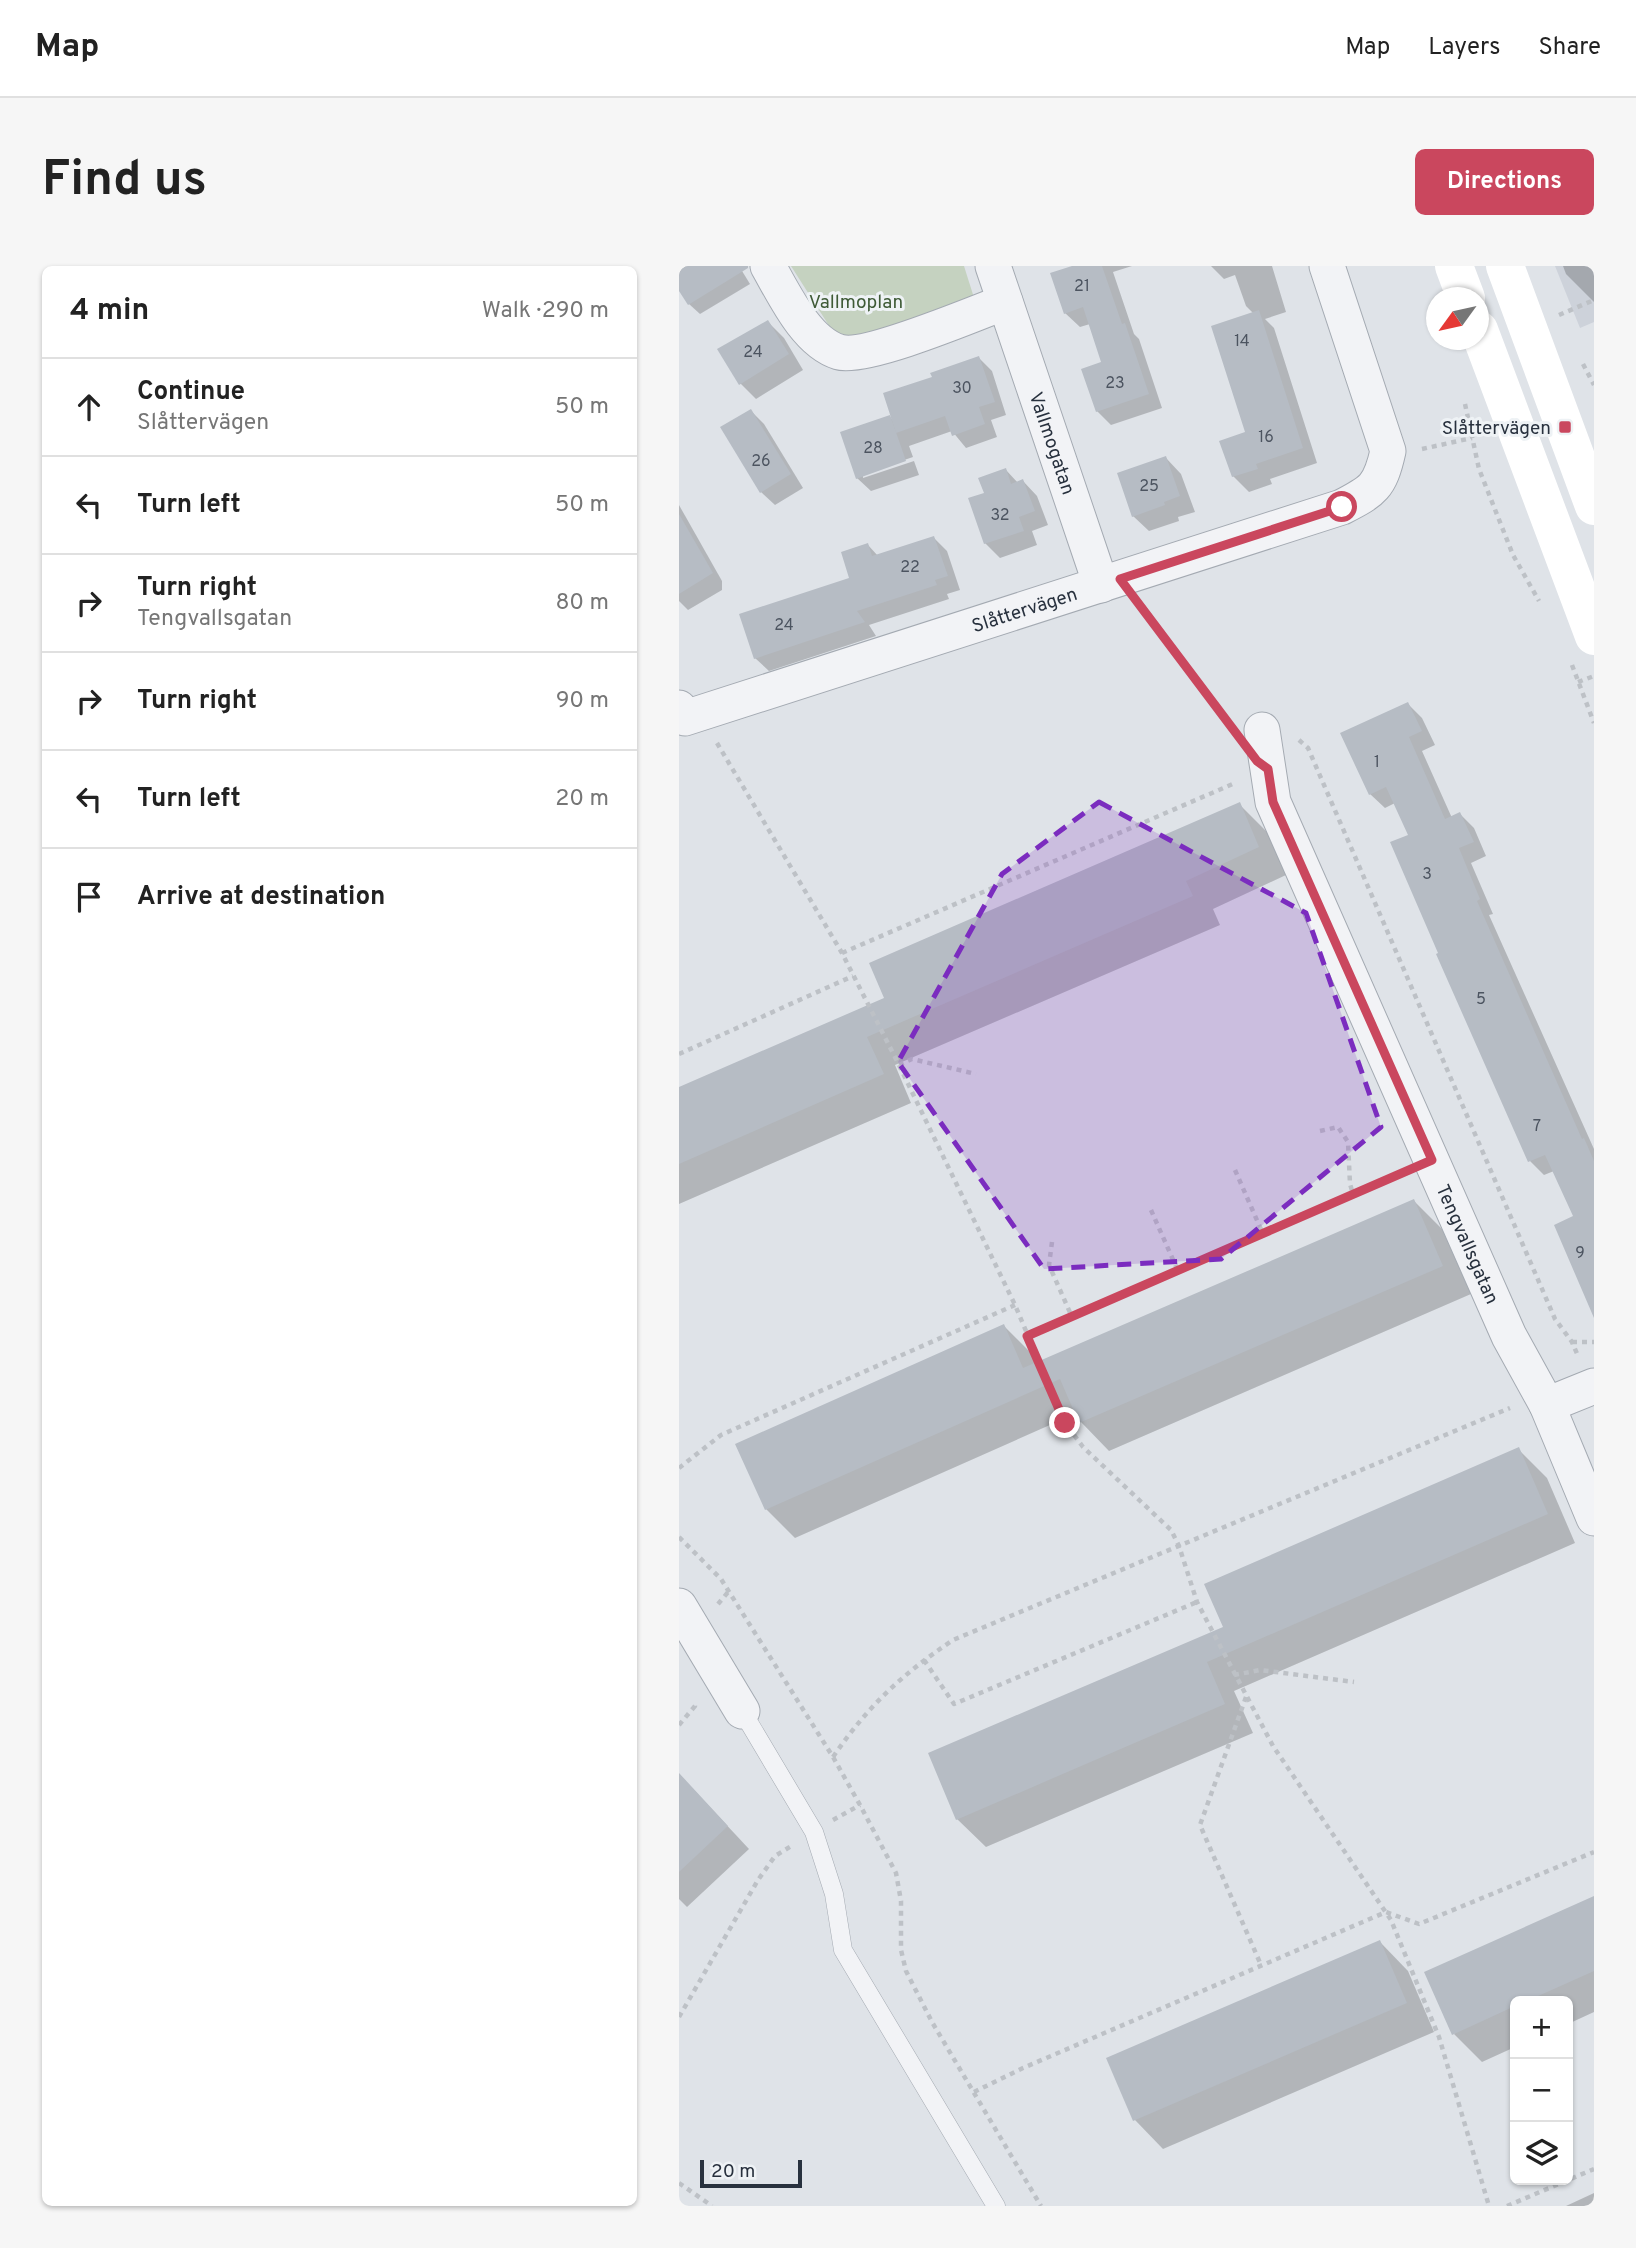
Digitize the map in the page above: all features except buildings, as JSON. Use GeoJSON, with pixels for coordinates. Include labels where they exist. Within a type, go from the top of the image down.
{"type":"FeatureCollection","features":[{"type":"Feature","properties":{"kind":"main road"},"geometry":{"type":"LineString","coordinates":[[1454,266],[1462,287]]}},
{"type":"Feature","properties":{"kind":"main road"},"geometry":{"type":"LineString","coordinates":[[1505,266],[1594,506]]}},
{"type":"Feature","properties":{"kind":"main road"},"geometry":{"type":"LineString","coordinates":[[1487,350],[1594,636]]}},
{"type":"Feature","properties":{"kind":"street"},"geometry":{"type":"LineString","coordinates":[[768,266],[797,316],[817,339],[841,353],[870,351],[1005,302]]}},
{"type":"Feature","properties":{"kind":"street","name":"Vallmogatan"},"geometry":{"type":"LineString","coordinates":[[993,266],[1111,582]]}},
{"type":"Feature","properties":{"kind":"street"},"geometry":{"type":"LineString","coordinates":[[1327,266],[1388,451]]}},
{"type":"Feature","properties":{"kind":"street","name":"Slåttervägen"},"geometry":{"type":"LineString","coordinates":[[682,713],[1111,582],[1342,507],[1367,494],[1382,476],[1388,451]]}},
{"type":"Feature","properties":{"kind":"street","name":"Tengvallsgatan"},"geometry":{"type":"LineString","coordinates":[[1247,729],[1268,769],[1273,802],[1509,1336],[1534,1404],[1594,1518]]}},
{"type":"Feature","properties":{"kind":"street"},"geometry":{"type":"LineString","coordinates":[[1534,1404],[1592,1387]]}},
{"type":"Feature","properties":{"kind":"street"},"geometry":{"type":"LineString","coordinates":[[679,1606],[742,1711]]}},
{"type":"Feature","properties":{"kind":"lane"},"geometry":{"type":"LineString","coordinates":[[742,1711],[814,1832],[834,1894],[843,1950],[996,2206]]}},
{"type":"Feature","properties":{"kind":"path"},"geometry":{"type":"LineString","coordinates":[[1557,316],[1594,300]]}},
{"type":"Feature","properties":{"kind":"path"},"geometry":{"type":"LineString","coordinates":[[1388,451],[1409,452],[1472,438]]}},
{"type":"Feature","properties":{"kind":"path"},"geometry":{"type":"LineString","coordinates":[[1111,582],[1247,729],[1287,729],[1307,748],[1555,1319],[1572,1342],[1592,1387]]}},
{"type":"Feature","properties":{"kind":"path"},"geometry":{"type":"LineString","coordinates":[[1579,682],[1594,676]]}},
{"type":"Feature","properties":{"kind":"path"},"geometry":{"type":"LineString","coordinates":[[682,713],[716,742],[842,953],[1015,1305],[1053,1399],[1071,1431],[1083,1447],[1171,1530],[1197,1602],[1273,1746],[1386,1912],[1398,1934],[1439,2037],[1489,2206]]}},
{"type":"Feature","properties":{"kind":"path"},"geometry":{"type":"LineString","coordinates":[[842,953],[1268,769]]}},
{"type":"Feature","properties":{"kind":"path"},"geometry":{"type":"LineString","coordinates":[[679,1054],[853,976]]}},
{"type":"Feature","properties":{"kind":"path"},"geometry":{"type":"LineString","coordinates":[[899,1065],[912,1059],[976,1074]]}},
{"type":"Feature","properties":{"kind":"path"},"geometry":{"type":"LineString","coordinates":[[1320,1131],[1338,1127],[1347,1142],[1353,1195]]}},
{"type":"Feature","properties":{"kind":"path"},"geometry":{"type":"LineString","coordinates":[[1027,1336],[1432,1160]]}},
{"type":"Feature","properties":{"kind":"path"},"geometry":{"type":"LineString","coordinates":[[1235,1170],[1263,1234]]}},
{"type":"Feature","properties":{"kind":"path"},"geometry":{"type":"LineString","coordinates":[[1151,1210],[1178,1270]]}},
{"type":"Feature","properties":{"kind":"path"},"geometry":{"type":"LineString","coordinates":[[1052,1242],[1049,1265],[1072,1317]]}},
{"type":"Feature","properties":{"kind":"path"},"geometry":{"type":"LineString","coordinates":[[679,1468],[721,1435],[1015,1305]]}},
{"type":"Feature","properties":{"kind":"path"},"geometry":{"type":"LineString","coordinates":[[1572,1342],[1594,1342]]}},
{"type":"Feature","properties":{"kind":"path"},"geometry":{"type":"LineString","coordinates":[[833,1757],[870,1707],[898,1679],[953,1640],[1534,1404]]}},
{"type":"Feature","properties":{"kind":"path"},"geometry":{"type":"LineString","coordinates":[[679,1537],[721,1579],[833,1757],[860,1805],[896,1873],[901,1901],[901,1950],[906,1971],[932,2022],[1041,2206]]}},
{"type":"Feature","properties":{"kind":"path"},"geometry":{"type":"LineString","coordinates":[[924,1660],[954,1704],[1197,1602]]}},
{"type":"Feature","properties":{"kind":"path"},"geometry":{"type":"LineString","coordinates":[[1234,1675],[1260,1670],[1354,1682]]}},
{"type":"Feature","properties":{"kind":"path"},"geometry":{"type":"LineString","coordinates":[[679,1725],[695,1706],[693,1694]]}},
{"type":"Feature","properties":{"kind":"path"},"geometry":{"type":"LineString","coordinates":[[1246,1697],[1200,1825],[1261,1966]]}},
{"type":"Feature","properties":{"kind":"path"},"geometry":{"type":"LineString","coordinates":[[679,2017],[775,1856],[860,1805]]}},
{"type":"Feature","properties":{"kind":"path"},"geometry":{"type":"LineString","coordinates":[[974,2092],[1023,2068],[1386,1912],[1419,1923],[1594,1852]]}},
{"type":"Feature","properties":{"kind":"path"},"geometry":{"type":"LineString","coordinates":[[1507,2206],[1594,2169]]}},
{"type":"Feature","properties":{"kind":"path"},"geometry":{"type":"LineString","coordinates":[[679,2183],[712,2206]]}},
{"type":"Feature","properties":{"kind":"highlighted area"},"geometry":{"type":"Polygon","coordinates":[[[1099,802],[1306,913],[1381,1127],[1221,1259],[1044,1269],[898,1062],[1002,874],[1099,802]]]}},
{"type":"Feature","properties":{"kind":"shaded area"},"geometry":{"type":"Polygon","coordinates":[[[1555,266],[1594,266],[1594,322],[1580,328],[1555,266]]]}},
{"type":"Feature","properties":{"kind":"green space","name":"Vallmoplan"},"geometry":{"type":"Polygon","coordinates":[[[791,266],[964,266],[975,301],[840,343],[791,266]]]}},
{"type":"Feature","properties":{"kind":"place","name":"Slåttervägen"},"geometry":{"type":"Point","coordinates":[1565,427]}},
{"type":"Feature","properties":{"kind":"route"},"geometry":{"type":"LineString","coordinates":[[1065,1423],[1027,1336],[1432,1160],[1273,802],[1268,769],[1257,761],[1136,596],[1120,579],[1342,507]]}}]}
